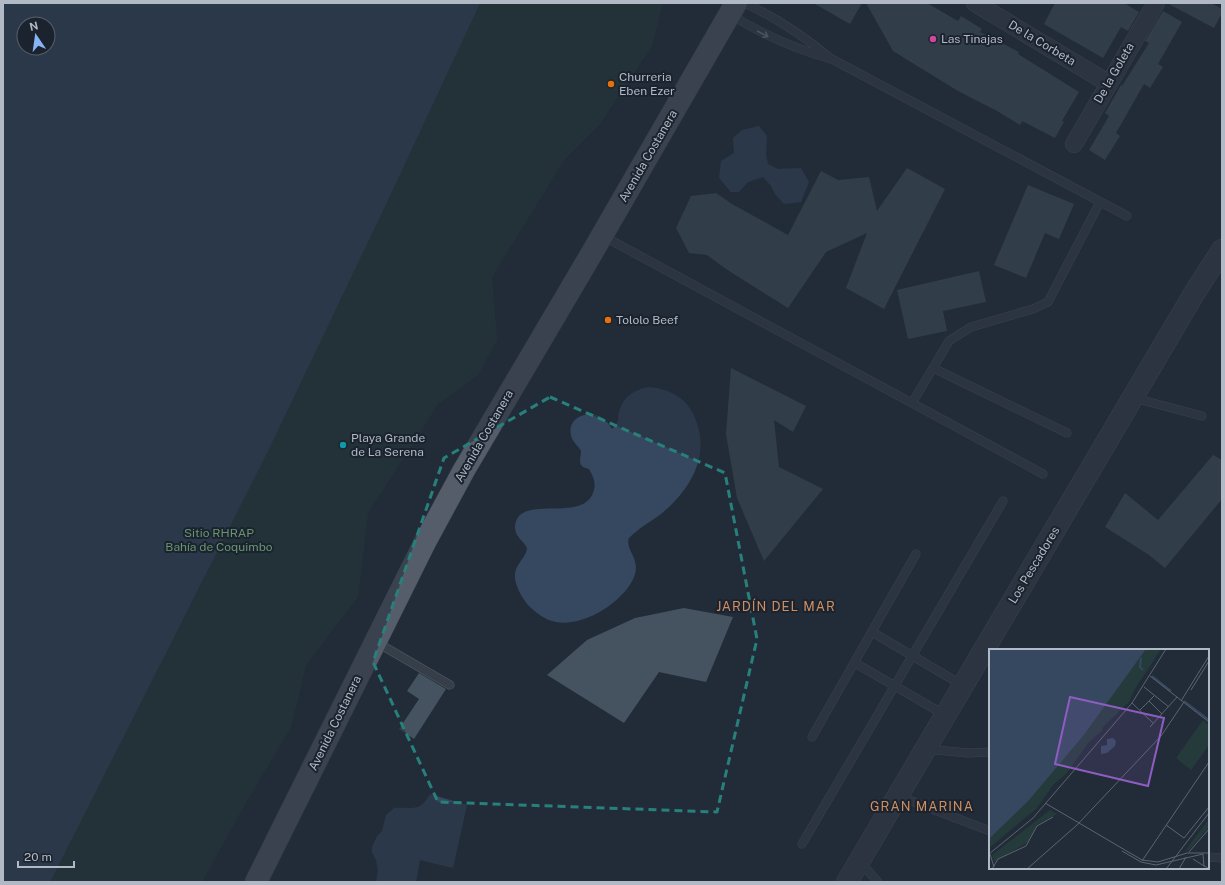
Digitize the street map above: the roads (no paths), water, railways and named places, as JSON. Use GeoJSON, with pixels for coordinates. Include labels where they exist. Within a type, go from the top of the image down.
{"type":"FeatureCollection","features":[{"type":"Feature","properties":{"kind":"main road","name":"Avenida Costanera"},"geometry":{"type":"LineString","coordinates":[[256,882],[425,542],[472,456],[737,7]]}},
{"type":"Feature","properties":{"kind":"street","name":"De la Corbeta"},"geometry":{"type":"LineString","coordinates":[[975,3],[1108,83]]}},
{"type":"Feature","properties":{"kind":"street","name":"De la Goleta"},"geometry":{"type":"LineString","coordinates":[[1074,144],[1108,83],[1156,3]]}},
{"type":"Feature","properties":{"kind":"street","name":"Los Pescadores"},"geometry":{"type":"LineString","coordinates":[[847,882],[1195,292],[1222,250]]}},
{"type":"Feature","properties":{"kind":"lane"},"geometry":{"type":"LineString","coordinates":[[737,7],[772,39],[797,49],[830,58]]}},
{"type":"Feature","properties":{"kind":"lane"},"geometry":{"type":"LineString","coordinates":[[737,7],[766,13],[793,29],[830,58],[1127,216]]}},
{"type":"Feature","properties":{"kind":"lane"},"geometry":{"type":"LineString","coordinates":[[912,403],[949,341],[970,327],[1033,309],[1048,302],[1100,202]]}},
{"type":"Feature","properties":{"kind":"lane"},"geometry":{"type":"LineString","coordinates":[[602,236],[1043,474]]}},
{"type":"Feature","properties":{"kind":"lane"},"geometry":{"type":"LineString","coordinates":[[933,368],[1067,433]]}},
{"type":"Feature","properties":{"kind":"lane"},"geometry":{"type":"LineString","coordinates":[[1133,398],[1202,416]]}},
{"type":"Feature","properties":{"kind":"lane"},"geometry":{"type":"LineString","coordinates":[[802,844],[1003,501]]}},
{"type":"Feature","properties":{"kind":"lane"},"geometry":{"type":"LineString","coordinates":[[812,737],[916,554]]}},
{"type":"Feature","properties":{"kind":"lane"},"geometry":{"type":"LineString","coordinates":[[872,632],[913,655],[962,686]]}},
{"type":"Feature","properties":{"kind":"lane"},"geometry":{"type":"LineString","coordinates":[[376,642],[450,685]]}},
{"type":"Feature","properties":{"kind":"lane"},"geometry":{"type":"LineString","coordinates":[[854,663],[945,716]]}},
{"type":"Feature","properties":{"kind":"lane"},"geometry":{"type":"LineString","coordinates":[[925,749],[968,753],[989,752]]}},
{"type":"Feature","properties":{"kind":"lane"},"geometry":{"type":"LineString","coordinates":[[898,796],[989,831]]}},
{"type":"Feature","properties":{"kind":"lane"},"geometry":{"type":"LineString","coordinates":[[1209,857],[1222,858]]}},
{"type":"Feature","properties":{"kind":"lane"},"geometry":{"type":"LineString","coordinates":[[859,861],[878,882]]}},
{"type":"Feature","properties":{"kind":"water"},"geometry":{"type":"Polygon","coordinates":[[[3,3],[480,3],[268,451],[50,882],[3,882],[3,3]]]}},
{"type":"Feature","properties":{"kind":"water"},"geometry":{"type":"Polygon","coordinates":[[[759,126],[767,136],[766,155],[768,164],[778,169],[801,168],[809,182],[801,202],[784,204],[763,177],[748,182],[739,192],[731,192],[719,178],[721,161],[734,153],[733,138],[742,130],[759,126]]]}},
{"type":"Feature","properties":{"kind":"water"},"geometry":{"type":"Polygon","coordinates":[[[649,387],[671,392],[682,400],[692,411],[699,432],[701,446],[695,471],[689,483],[671,505],[629,538],[628,543],[636,568],[635,575],[625,591],[608,606],[588,618],[566,623],[548,620],[528,605],[522,596],[515,578],[516,569],[525,555],[527,548],[515,530],[519,517],[527,511],[578,506],[588,500],[595,487],[593,477],[589,469],[582,466],[580,462],[581,451],[572,437],[570,429],[574,420],[583,415],[594,414],[603,418],[612,429],[618,421],[620,409],[624,400],[635,391],[649,387]]]}},
{"type":"Feature","properties":{"kind":"water"},"geometry":{"type":"Polygon","coordinates":[[[430,794],[467,805],[453,868],[420,860],[416,882],[376,882],[378,870],[376,860],[372,852],[372,847],[377,836],[382,831],[386,815],[394,808],[419,807],[430,794]]]}},
{"type":"Feature","properties":{"kind":"place","name":"Las Tinajas"},"geometry":{"type":"Point","coordinates":[933,39]}},
{"type":"Feature","properties":{"kind":"place","name":"Churreria Eben Ezer"},"geometry":{"type":"Point","coordinates":[611,84]}},
{"type":"Feature","properties":{"kind":"place","name":"Tololo Beef"},"geometry":{"type":"Point","coordinates":[608,320]}},
{"type":"Feature","properties":{"kind":"place","name":"Playa Grande de La Serena"},"geometry":{"type":"Point","coordinates":[343,445]}},
{"type":"Feature","properties":{"kind":"district","name":"JARDÍN DEL MAR"},"geometry":{"type":"Point","coordinates":[776,606]}},
{"type":"Feature","properties":{"kind":"district","name":"GRAN MARINA"},"geometry":{"type":"Point","coordinates":[922,806]}},
{"type":"Feature","properties":{"kind":"park label","name":"Sitio RHRAP Bahía de Coquimbo"},"geometry":{"type":"Point","coordinates":[219,540]}}]}
